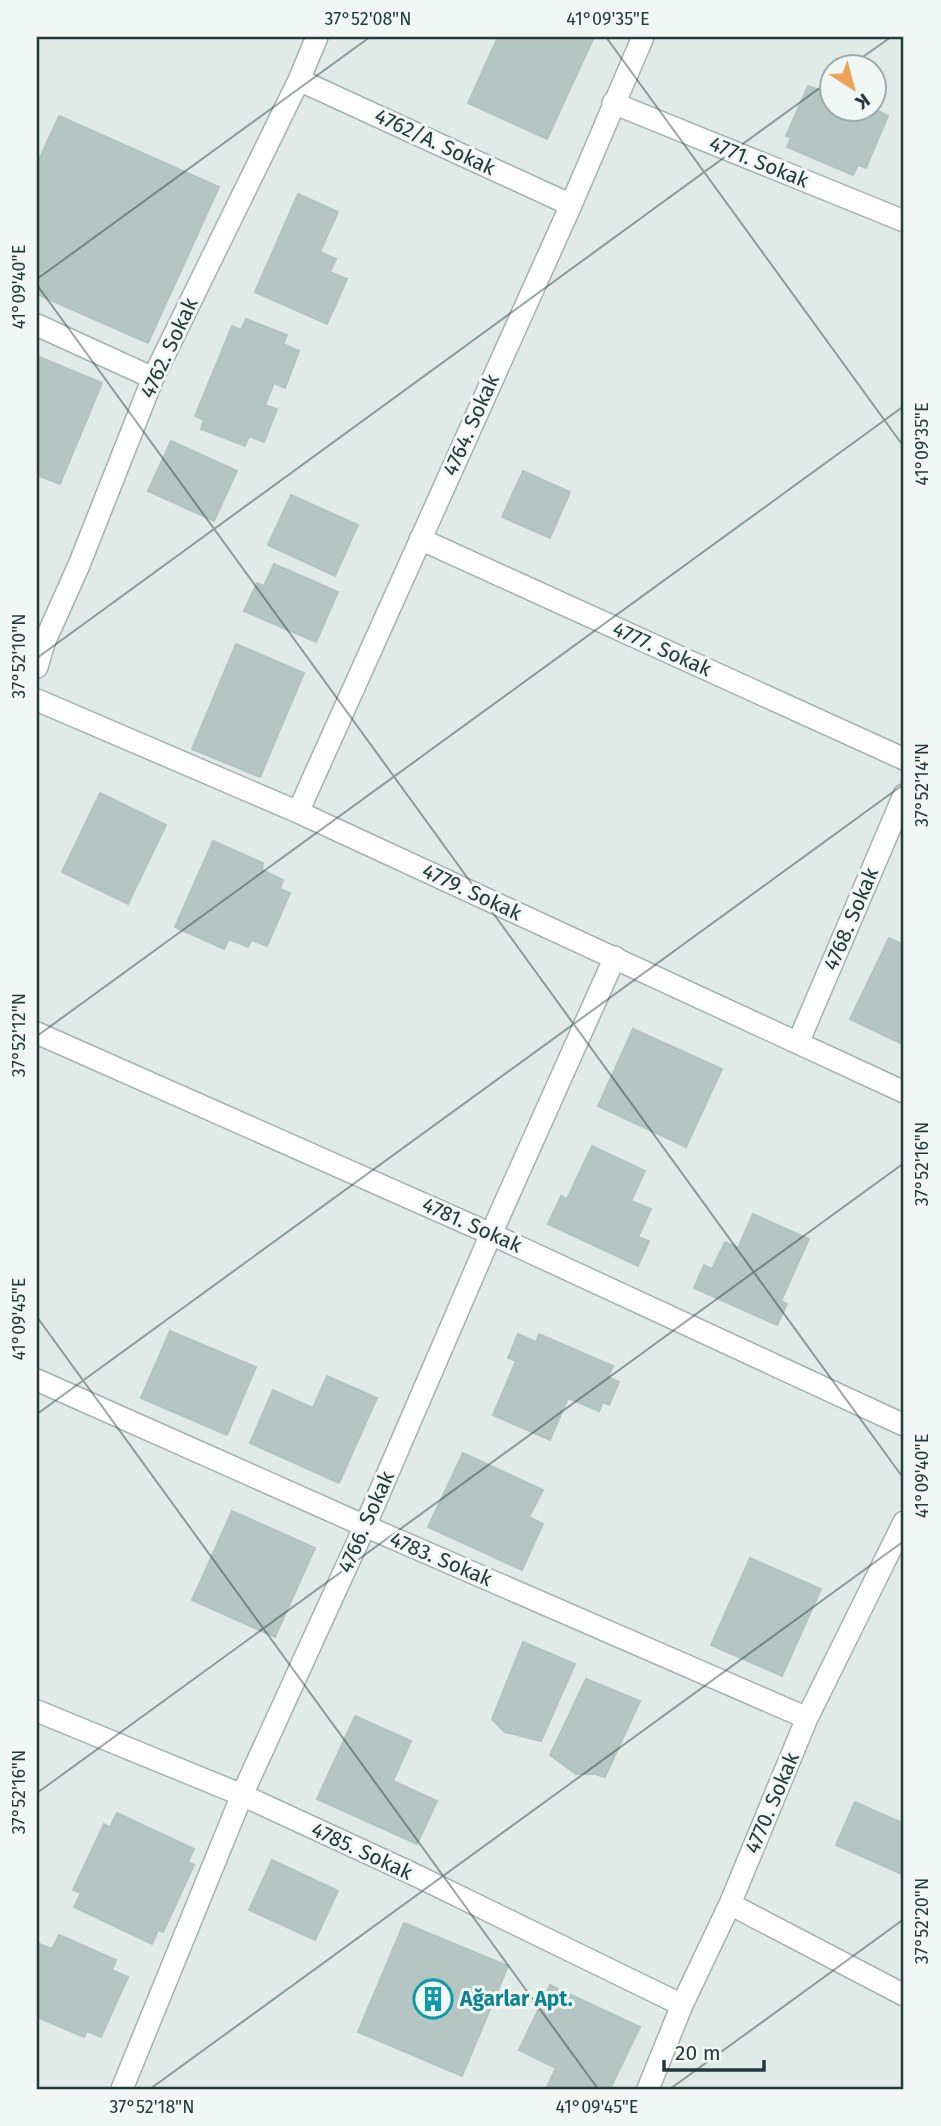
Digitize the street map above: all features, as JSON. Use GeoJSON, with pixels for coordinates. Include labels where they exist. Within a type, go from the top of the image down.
{"type":"FeatureCollection","features":[{"type":"Feature","properties":{"kind":"street","name":"4762. Sokak"},"geometry":{"type":"LineString","coordinates":[[37,667],[44,643],[79,565],[153,378],[299,80],[317,37]]}},
{"type":"Feature","properties":{"kind":"street","name":"4764. Sokak"},"geometry":{"type":"LineString","coordinates":[[298,812],[571,205],[643,37]]}},
{"type":"Feature","properties":{"kind":"street","name":"4762/A. Sokak"},"geometry":{"type":"LineString","coordinates":[[299,80],[571,205]]}},
{"type":"Feature","properties":{"kind":"street","name":"4771. Sokak"},"geometry":{"type":"LineString","coordinates":[[613,103],[904,221]]}},
{"type":"Feature","properties":{"kind":"street"},"geometry":{"type":"LineString","coordinates":[[37,325],[153,378]]}},
{"type":"Feature","properties":{"kind":"street","name":"4777. Sokak"},"geometry":{"type":"LineString","coordinates":[[420,539],[904,759]]}},
{"type":"Feature","properties":{"kind":"street","name":"4779. Sokak"},"geometry":{"type":"LineString","coordinates":[[37,700],[298,812],[904,1092]]}},
{"type":"Feature","properties":{"kind":"street","name":"4768. Sokak"},"geometry":{"type":"LineString","coordinates":[[798,1043],[904,795]]}},
{"type":"Feature","properties":{"kind":"street","name":"4766. Sokak"},"geometry":{"type":"LineString","coordinates":[[122,2089],[242,1795],[365,1526],[491,1234],[615,957]]}},
{"type":"Feature","properties":{"kind":"street","name":"4781. Sokak"},"geometry":{"type":"LineString","coordinates":[[37,1033],[491,1234],[904,1424]]}},
{"type":"Feature","properties":{"kind":"street","name":"4783. Sokak"},"geometry":{"type":"LineString","coordinates":[[37,1380],[807,1718]]}},
{"type":"Feature","properties":{"kind":"street","name":"4770. Sokak"},"geometry":{"type":"LineString","coordinates":[[648,2089],[682,2005],[730,1904],[807,1718],[904,1522]]}},
{"type":"Feature","properties":{"kind":"street","name":"4785. Sokak"},"geometry":{"type":"LineString","coordinates":[[37,1711],[242,1795],[411,1873],[682,2005]]}},
{"type":"Feature","properties":{"kind":"street"},"geometry":{"type":"LineString","coordinates":[[730,1904],[904,1995]]}},
{"type":"Feature","properties":{"kind":"building"},"geometry":{"type":"Polygon","coordinates":[[[498,37],[594,37],[547,139],[468,103],[498,37]]]}},
{"type":"Feature","properties":{"kind":"building"},"geometry":{"type":"Polygon","coordinates":[[[808,86],[818,90],[818,122],[885,122],[866,168],[858,165],[853,175],[787,147],[791,138],[786,136],[808,86]]]}},
{"type":"Feature","properties":{"kind":"building"},"geometry":{"type":"Polygon","coordinates":[[[59,116],[219,187],[148,343],[37,294],[37,164],[59,116]]]}},
{"type":"Feature","properties":{"kind":"building"},"geometry":{"type":"Polygon","coordinates":[[[298,194],[338,212],[320,252],[336,259],[330,272],[347,279],[327,324],[255,292],[298,194]]]}},
{"type":"Feature","properties":{"kind":"building"},"geometry":{"type":"Polygon","coordinates":[[[246,319],[287,335],[283,344],[299,351],[285,388],[274,383],[265,405],[277,409],[264,442],[249,436],[245,446],[201,429],[204,420],[195,416],[232,326],[241,330],[246,319]]]}},
{"type":"Feature","properties":{"kind":"building"},"geometry":{"type":"Polygon","coordinates":[[[37,356],[102,383],[60,484],[37,475],[37,356]]]}},
{"type":"Feature","properties":{"kind":"building"},"geometry":{"type":"Polygon","coordinates":[[[171,441],[237,471],[214,521],[148,491],[171,441]]]}},
{"type":"Feature","properties":{"kind":"building"},"geometry":{"type":"Polygon","coordinates":[[[523,471],[570,492],[550,538],[502,517],[523,471]]]}},
{"type":"Feature","properties":{"kind":"building"},"geometry":{"type":"Polygon","coordinates":[[[291,495],[358,525],[335,576],[268,545],[291,495]]]}},
{"type":"Feature","properties":{"kind":"building"},"geometry":{"type":"Polygon","coordinates":[[[274,564],[338,592],[316,642],[244,611],[257,583],[264,586],[274,564]]]}},
{"type":"Feature","properties":{"kind":"building"},"geometry":{"type":"Polygon","coordinates":[[[236,644],[304,673],[260,777],[192,749],[236,644]]]}},
{"type":"Feature","properties":{"kind":"building"},"geometry":{"type":"Polygon","coordinates":[[[100,793],[166,825],[128,904],[62,872],[100,793]]]}},
{"type":"Feature","properties":{"kind":"building"},"geometry":{"type":"Polygon","coordinates":[[[213,841],[263,863],[262,870],[283,880],[280,889],[290,893],[267,946],[252,940],[248,947],[229,939],[224,949],[175,927],[213,841]]]}},
{"type":"Feature","properties":{"kind":"building"},"geometry":{"type":"Polygon","coordinates":[[[889,938],[904,945],[904,1045],[850,1019],[889,938]]]}},
{"type":"Feature","properties":{"kind":"building"},"geometry":{"type":"Polygon","coordinates":[[[633,1029],[722,1069],[686,1147],[598,1106],[633,1029]]]}},
{"type":"Feature","properties":{"kind":"building"},"geometry":{"type":"Polygon","coordinates":[[[592,1146],[645,1171],[631,1201],[651,1209],[638,1237],[649,1241],[638,1266],[548,1224],[561,1196],[567,1199],[592,1146]]]}},
{"type":"Feature","properties":{"kind":"building"},"geometry":{"type":"Polygon","coordinates":[[[753,1214],[809,1239],[781,1301],[787,1304],[777,1325],[694,1288],[704,1265],[712,1269],[725,1242],[738,1248],[753,1214]]]}},
{"type":"Feature","properties":{"kind":"building"},"geometry":{"type":"Polygon","coordinates":[[[170,1331],[256,1367],[227,1435],[141,1398],[170,1331]]]}},
{"type":"Feature","properties":{"kind":"building"},"geometry":{"type":"Polygon","coordinates":[[[518,1334],[536,1342],[539,1334],[613,1366],[608,1377],[619,1382],[609,1405],[603,1402],[599,1411],[568,1398],[550,1440],[493,1415],[516,1361],[508,1358],[518,1334]]]}},
{"type":"Feature","properties":{"kind":"building"},"geometry":{"type":"Polygon","coordinates":[[[327,1376],[377,1398],[339,1483],[250,1443],[273,1390],[313,1408],[327,1376]]]}},
{"type":"Feature","properties":{"kind":"building"},"geometry":{"type":"Polygon","coordinates":[[[463,1453],[543,1490],[529,1517],[543,1524],[522,1570],[428,1527],[463,1453]]]}},
{"type":"Feature","properties":{"kind":"building"},"geometry":{"type":"Polygon","coordinates":[[[232,1511],[315,1548],[275,1637],[192,1600],[232,1511]]]}},
{"type":"Feature","properties":{"kind":"building"},"geometry":{"type":"Polygon","coordinates":[[[750,1558],[821,1589],[782,1676],[711,1645],[750,1558]]]}},
{"type":"Feature","properties":{"kind":"building"},"geometry":{"type":"Polygon","coordinates":[[[523,1642],[575,1664],[541,1741],[505,1732],[492,1719],[523,1642]]]}},
{"type":"Feature","properties":{"kind":"building"},"geometry":{"type":"Polygon","coordinates":[[[586,1679],[640,1701],[605,1777],[576,1774],[550,1755],[586,1679]]]}},
{"type":"Feature","properties":{"kind":"building"},"geometry":{"type":"Polygon","coordinates":[[[355,1716],[411,1741],[393,1781],[437,1801],[417,1844],[317,1799],[355,1716]]]}},
{"type":"Feature","properties":{"kind":"building"},"geometry":{"type":"Polygon","coordinates":[[[855,1802],[904,1824],[904,1875],[836,1845],[855,1802]]]}},
{"type":"Feature","properties":{"kind":"building"},"geometry":{"type":"Polygon","coordinates":[[[117,1813],[194,1849],[188,1862],[194,1865],[163,1932],[158,1930],[152,1944],[74,1907],[81,1893],[73,1890],[104,1824],[110,1827],[117,1813]]]}},
{"type":"Feature","properties":{"kind":"building"},"geometry":{"type":"Polygon","coordinates":[[[272,1860],[338,1891],[315,1940],[249,1910],[272,1860]]]}},
{"type":"Feature","properties":{"kind":"building","name":"Ağarlar Apt."},"geometry":{"type":"Polygon","coordinates":[[[404,1923],[508,1966],[462,2076],[358,2032],[404,1923]]]}},
{"type":"Feature","properties":{"kind":"building"},"geometry":{"type":"Polygon","coordinates":[[[59,1935],[116,1960],[112,1970],[128,1977],[101,2037],[87,2031],[84,2037],[37,2017],[37,1943],[52,1949],[59,1935]]]}},
{"type":"Feature","properties":{"kind":"building"},"geometry":{"type":"Polygon","coordinates":[[[550,1985],[640,2027],[610,2089],[546,2089],[556,2068],[519,2050],[550,1985]]]}},
{"type":"Feature","properties":{"kind":"place","name":"Ağarlar Apt."},"geometry":{"type":"Point","coordinates":[433,1999]}}]}
